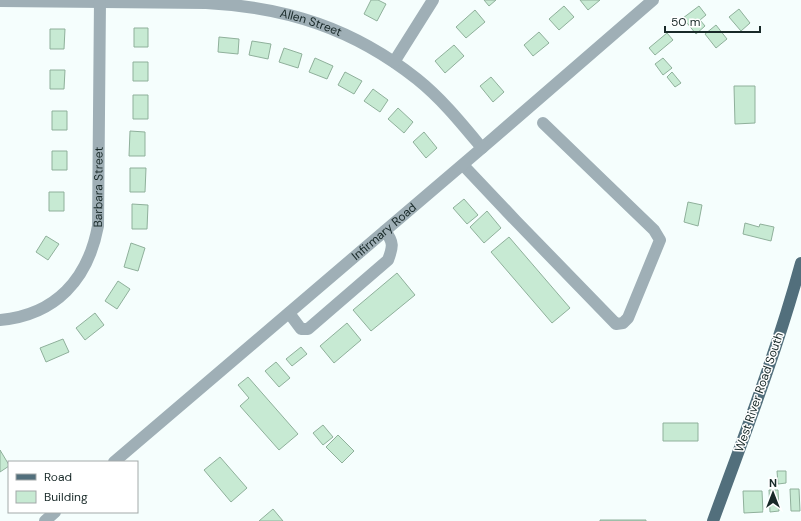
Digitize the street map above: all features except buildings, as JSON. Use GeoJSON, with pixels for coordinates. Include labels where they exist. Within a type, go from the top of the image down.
{"type":"FeatureCollection","features":[{"type":"Feature","properties":{"kind":"main road","name":"West River Road South"},"geometry":{"type":"LineString","coordinates":[[712,521],[763,383],[801,263]]}},
{"type":"Feature","properties":{"kind":"street"},"geometry":{"type":"LineString","coordinates":[[394,62],[433,0]]}},
{"type":"Feature","properties":{"kind":"street","name":"Infirmary Road"},"geometry":{"type":"LineString","coordinates":[[115,461],[463,165],[653,0]]}},
{"type":"Feature","properties":{"kind":"street","name":"Allen Street"},"geometry":{"type":"LineString","coordinates":[[0,1],[100,1],[233,5],[263,4],[337,31],[370,47],[394,62],[418,80],[440,100],[482,148]]}},
{"type":"Feature","properties":{"kind":"street","name":"Barbara Street"},"geometry":{"type":"LineString","coordinates":[[0,320],[29,315],[53,302],[79,277],[88,261],[94,244],[98,226],[100,1]]}},
{"type":"Feature","properties":{"kind":"street"},"geometry":{"type":"LineString","coordinates":[[463,165],[616,324],[623,323],[628,318],[660,240],[654,230],[543,123]]}},
{"type":"Feature","properties":{"kind":"street"},"geometry":{"type":"LineString","coordinates":[[288,313],[301,329],[308,329],[388,260],[392,250],[391,239],[385,231]]}},
{"type":"Feature","properties":{"kind":"street"},"geometry":{"type":"LineString","coordinates":[[45,521],[54,513]]}}]}
